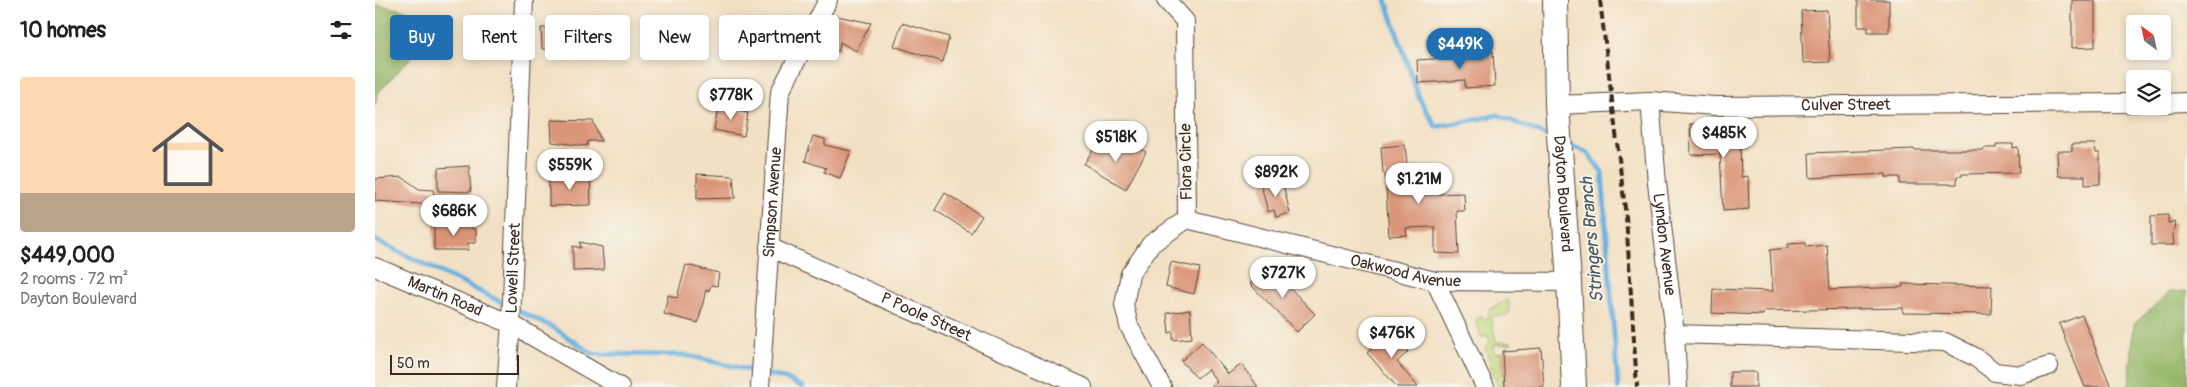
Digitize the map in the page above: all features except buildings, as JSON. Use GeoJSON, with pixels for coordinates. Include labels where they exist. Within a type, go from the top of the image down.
{"type":"FeatureCollection","features":[{"type":"Feature","properties":{"kind":"main road","name":"Dayton Boulevard"},"geometry":{"type":"LineString","coordinates":[[1555,0],[1557,106],[1574,387]]}},
{"type":"Feature","properties":{"kind":"street","name":"Lowell Street"},"geometry":{"type":"LineString","coordinates":[[506,387],[511,324],[524,0]]}},
{"type":"Feature","properties":{"kind":"street","name":"Simpson Avenue"},"geometry":{"type":"LineString","coordinates":[[760,387],[780,92],[827,0]]}},
{"type":"Feature","properties":{"kind":"street","name":"Flora Circle"},"geometry":{"type":"LineString","coordinates":[[1162,387],[1129,326],[1124,305],[1129,274],[1151,244],[1187,219],[1185,21],[1166,0]]}},
{"type":"Feature","properties":{"kind":"street","name":"Culver Street"},"geometry":{"type":"LineString","coordinates":[[1557,106],[1650,101],[1715,106],[2126,103]]}},
{"type":"Feature","properties":{"kind":"street","name":"Lyndon Avenue"},"geometry":{"type":"LineString","coordinates":[[1650,101],[1657,183],[1675,334],[1678,387]]}},
{"type":"Feature","properties":{"kind":"street"},"geometry":{"type":"LineString","coordinates":[[2171,103],[2187,102]]}},
{"type":"Feature","properties":{"kind":"street","name":"Oakwood Avenue"},"geometry":{"type":"LineString","coordinates":[[1187,219],[1435,281],[1569,282]]}},
{"type":"Feature","properties":{"kind":"street","name":"P Poole Street"},"geometry":{"type":"LineString","coordinates":[[769,247],[1083,387]]}},
{"type":"Feature","properties":{"kind":"street","name":"Martin Road"},"geometry":{"type":"LineString","coordinates":[[375,267],[511,324],[620,387]]}},
{"type":"Feature","properties":{"kind":"street"},"geometry":{"type":"LineString","coordinates":[[1435,281],[1485,387]]}},
{"type":"Feature","properties":{"kind":"street"},"geometry":{"type":"LineString","coordinates":[[1675,334],[1945,342],[1975,357],[1995,372],[2021,375],[2049,366]]}},
{"type":"Feature","properties":{"kind":"green space"},"geometry":{"type":"Polygon","coordinates":[[[378,5],[405,10],[414,15],[390,15],[390,60],[409,60],[379,92],[375,105],[375,7],[378,5]]]}},
{"type":"Feature","properties":{"kind":"green space"},"geometry":{"type":"Polygon","coordinates":[[[2187,291],[2187,387],[2129,387],[2134,324],[2170,292],[2187,291]]]}},
{"type":"Feature","properties":{"kind":"green space"},"geometry":{"type":"Polygon","coordinates":[[[1506,300],[1509,301],[1509,315],[1491,317],[1496,342],[1511,342],[1511,344],[1494,345],[1495,353],[1502,352],[1504,387],[1498,387],[1485,347],[1490,342],[1488,336],[1481,337],[1476,320],[1481,315],[1485,320],[1490,315],[1488,311],[1506,300]]]}},
{"type":"Feature","properties":{"kind":"waterway","name":"Stringers Branch"},"geometry":{"type":"LineString","coordinates":[[1386,0],[1419,98],[1436,127],[1498,115],[1552,138]]}},
{"type":"Feature","properties":{"kind":"waterway","name":"Stringers Branch"},"geometry":{"type":"LineString","coordinates":[[1567,144],[1588,153],[1602,172],[1618,387]]}},
{"type":"Feature","properties":{"kind":"waterway"},"geometry":{"type":"LineString","coordinates":[[375,240],[554,328],[593,354],[685,355],[787,379],[803,387]]}},
{"type":"Feature","properties":{"kind":"railway"},"geometry":{"type":"LineString","coordinates":[[1600,0],[1626,217],[1637,387]]}}]}
